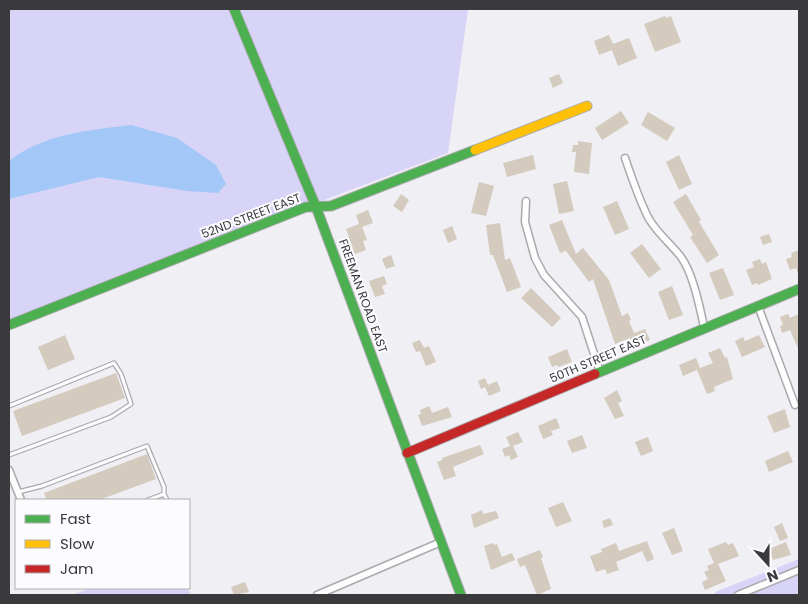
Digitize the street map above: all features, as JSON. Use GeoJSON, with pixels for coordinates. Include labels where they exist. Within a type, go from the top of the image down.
{"type":"FeatureCollection","features":[{"type":"Feature","properties":{"kind":"street","name":"FREEMAN ROAD EAST"},"geometry":{"type":"LineString","coordinates":[[234,9],[316,207],[461,595]]}},
{"type":"Feature","properties":{"kind":"street","name":"52ND STREET EAST"},"geometry":{"type":"LineString","coordinates":[[9,325],[92,294],[306,207],[331,206],[587,106]]}},
{"type":"Feature","properties":{"kind":"street"},"geometry":{"type":"LineString","coordinates":[[625,158],[640,200],[649,218],[657,231],[683,260],[699,305],[704,327]]}},
{"type":"Feature","properties":{"kind":"street"},"geometry":{"type":"LineString","coordinates":[[526,201],[525,222],[535,258],[544,274],[582,317],[600,372]]}},
{"type":"Feature","properties":{"kind":"street","name":"50TH STREET EAST"},"geometry":{"type":"LineString","coordinates":[[407,453],[704,327],[799,289]]}},
{"type":"Feature","properties":{"kind":"street"},"geometry":{"type":"LineString","coordinates":[[758,306],[795,405]]}},
{"type":"Feature","properties":{"kind":"street"},"geometry":{"type":"LineString","coordinates":[[9,470],[20,499]]}},
{"type":"Feature","properties":{"kind":"street"},"geometry":{"type":"LineString","coordinates":[[317,595],[440,542]]}},
{"type":"Feature","properties":{"kind":"street"},"geometry":{"type":"LineString","coordinates":[[738,595],[799,570]]}},
{"type":"Feature","properties":{"kind":"lane"},"geometry":{"type":"LineString","coordinates":[[9,406],[114,363],[121,374],[131,404],[111,417],[9,455]]}},
{"type":"Feature","properties":{"kind":"lane"},"geometry":{"type":"LineString","coordinates":[[17,492],[42,486],[147,446],[164,487],[166,499]]}},
{"type":"Feature","properties":{"kind":"lane"},"geometry":{"type":"LineString","coordinates":[[151,499],[164,494]]}},
{"type":"Feature","properties":{"kind":"shaded area"},"geometry":{"type":"Polygon","coordinates":[[[9,9],[468,9],[448,153],[9,320],[9,9]]]}},
{"type":"Feature","properties":{"kind":"shaded area"},"geometry":{"type":"Polygon","coordinates":[[[131,125],[177,138],[216,165],[226,184],[218,193],[187,191],[99,177],[9,199],[9,161],[22,152],[51,139],[83,131],[131,125]]]}},
{"type":"Feature","properties":{"kind":"shaded area"},"geometry":{"type":"Polygon","coordinates":[[[799,559],[799,595],[716,595],[715,592],[799,559]]]}},
{"type":"Feature","properties":{"kind":"shaded area"},"geometry":{"type":"Polygon","coordinates":[[[88,589],[188,589],[191,595],[72,595],[88,589]]]}},
{"type":"Feature","properties":{"kind":"building"},"geometry":{"type":"Polygon","coordinates":[[[665,16],[666,18],[671,16],[681,42],[655,52],[644,24],[665,16]]]}},
{"type":"Feature","properties":{"kind":"building"},"geometry":{"type":"Polygon","coordinates":[[[609,35],[613,44],[629,38],[637,58],[618,66],[612,50],[599,55],[594,41],[609,35]]]}},
{"type":"Feature","properties":{"kind":"building"},"geometry":{"type":"Polygon","coordinates":[[[559,74],[563,83],[553,88],[549,78],[559,74]]]}},
{"type":"Feature","properties":{"kind":"building"},"geometry":{"type":"Polygon","coordinates":[[[621,111],[629,123],[602,140],[595,128],[621,111]]]}},
{"type":"Feature","properties":{"kind":"building"},"geometry":{"type":"Polygon","coordinates":[[[648,112],[675,128],[667,141],[641,125],[648,112]]]}},
{"type":"Feature","properties":{"kind":"building"},"geometry":{"type":"Polygon","coordinates":[[[578,141],[592,143],[589,174],[574,172],[576,152],[572,152],[573,145],[578,145],[578,141]]]}},
{"type":"Feature","properties":{"kind":"building"},"geometry":{"type":"Polygon","coordinates":[[[533,155],[536,169],[507,177],[503,163],[533,155]]]}},
{"type":"Feature","properties":{"kind":"building"},"geometry":{"type":"Polygon","coordinates":[[[679,155],[692,184],[679,190],[666,162],[679,155]]]}},
{"type":"Feature","properties":{"kind":"building"},"geometry":{"type":"Polygon","coordinates":[[[567,181],[574,211],[559,214],[553,184],[567,181]]]}},
{"type":"Feature","properties":{"kind":"building"},"geometry":{"type":"Polygon","coordinates":[[[479,182],[494,186],[486,216],[471,213],[479,182]]]}},
{"type":"Feature","properties":{"kind":"building"},"geometry":{"type":"Polygon","coordinates":[[[401,194],[409,200],[402,212],[393,206],[401,194]]]}},
{"type":"Feature","properties":{"kind":"building"},"geometry":{"type":"Polygon","coordinates":[[[686,194],[701,220],[699,222],[719,255],[707,263],[690,237],[693,235],[673,202],[686,194]]]}},
{"type":"Feature","properties":{"kind":"building"},"geometry":{"type":"Polygon","coordinates":[[[617,201],[629,229],[615,235],[603,207],[617,201]]]}},
{"type":"Feature","properties":{"kind":"building"},"geometry":{"type":"Polygon","coordinates":[[[368,210],[373,223],[362,227],[367,240],[363,241],[366,250],[355,254],[346,229],[359,224],[356,215],[368,210]]]}},
{"type":"Feature","properties":{"kind":"building"},"geometry":{"type":"Polygon","coordinates":[[[562,220],[576,254],[583,248],[609,280],[622,316],[628,313],[634,333],[645,329],[650,340],[634,347],[630,338],[615,344],[593,279],[589,282],[566,251],[560,253],[549,225],[562,220]]]}},
{"type":"Feature","properties":{"kind":"building"},"geometry":{"type":"Polygon","coordinates":[[[500,223],[505,260],[510,258],[521,287],[507,292],[493,255],[490,255],[486,225],[500,223]]]}},
{"type":"Feature","properties":{"kind":"building"},"geometry":{"type":"Polygon","coordinates":[[[452,226],[457,239],[448,243],[443,230],[452,226]]]}},
{"type":"Feature","properties":{"kind":"building"},"geometry":{"type":"Polygon","coordinates":[[[769,234],[772,242],[763,245],[760,237],[769,234]]]}},
{"type":"Feature","properties":{"kind":"building"},"geometry":{"type":"Polygon","coordinates":[[[642,244],[661,269],[649,278],[630,253],[642,244]]]}},
{"type":"Feature","properties":{"kind":"building"},"geometry":{"type":"Polygon","coordinates":[[[799,250],[798,274],[796,268],[790,270],[786,259],[792,257],[791,253],[799,250]]]}},
{"type":"Feature","properties":{"kind":"building"},"geometry":{"type":"Polygon","coordinates":[[[391,255],[395,266],[386,269],[382,259],[391,255]]]}},
{"type":"Feature","properties":{"kind":"building"},"geometry":{"type":"Polygon","coordinates":[[[760,259],[762,264],[766,262],[772,279],[758,285],[757,283],[752,285],[746,270],[754,267],[752,262],[760,259]]]}},
{"type":"Feature","properties":{"kind":"building"},"geometry":{"type":"Polygon","coordinates":[[[723,268],[734,295],[720,300],[709,273],[723,268]]]}},
{"type":"Feature","properties":{"kind":"building"},"geometry":{"type":"Polygon","coordinates":[[[384,276],[387,284],[382,286],[385,294],[375,297],[369,281],[384,276]]]}},
{"type":"Feature","properties":{"kind":"building"},"geometry":{"type":"Polygon","coordinates":[[[672,286],[683,315],[669,320],[658,292],[672,286]]]}},
{"type":"Feature","properties":{"kind":"building"},"geometry":{"type":"Polygon","coordinates":[[[531,288],[561,318],[552,327],[521,298],[531,288]]]}},
{"type":"Feature","properties":{"kind":"building"},"geometry":{"type":"Polygon","coordinates":[[[788,314],[790,318],[799,314],[799,351],[790,330],[782,333],[780,326],[783,325],[780,317],[788,314]]]}},
{"type":"Feature","properties":{"kind":"building"},"geometry":{"type":"Polygon","coordinates":[[[65,335],[75,359],[48,370],[38,347],[65,335]]]}},
{"type":"Feature","properties":{"kind":"building"},"geometry":{"type":"Polygon","coordinates":[[[759,335],[765,347],[742,357],[735,341],[743,337],[745,341],[759,335]]]}},
{"type":"Feature","properties":{"kind":"building"},"geometry":{"type":"Polygon","coordinates":[[[420,340],[424,348],[429,346],[436,362],[426,366],[420,351],[416,352],[412,343],[420,340]]]}},
{"type":"Feature","properties":{"kind":"building"},"geometry":{"type":"Polygon","coordinates":[[[720,348],[725,358],[727,357],[733,379],[714,387],[715,391],[707,394],[697,370],[683,376],[679,365],[696,358],[700,368],[713,363],[708,353],[720,348]]]}},
{"type":"Feature","properties":{"kind":"building"},"geometry":{"type":"Polygon","coordinates":[[[567,349],[572,362],[552,367],[548,357],[567,349]]]}},
{"type":"Feature","properties":{"kind":"building"},"geometry":{"type":"Polygon","coordinates":[[[116,373],[125,398],[22,436],[13,411],[116,373]]]}},
{"type":"Feature","properties":{"kind":"building"},"geometry":{"type":"Polygon","coordinates":[[[485,378],[488,385],[497,381],[501,391],[489,396],[485,387],[481,389],[478,381],[485,378]]]}},
{"type":"Feature","properties":{"kind":"building"},"geometry":{"type":"Polygon","coordinates":[[[617,390],[622,401],[618,403],[624,416],[615,419],[604,398],[617,390]]]}},
{"type":"Feature","properties":{"kind":"building"},"geometry":{"type":"Polygon","coordinates":[[[429,406],[432,413],[448,407],[452,417],[422,426],[418,415],[421,414],[420,410],[429,406]]]}},
{"type":"Feature","properties":{"kind":"building"},"geometry":{"type":"Polygon","coordinates":[[[785,409],[790,427],[774,433],[767,416],[785,409]]]}},
{"type":"Feature","properties":{"kind":"building"},"geometry":{"type":"Polygon","coordinates":[[[556,418],[560,428],[551,431],[553,435],[543,439],[538,426],[556,418]]]}},
{"type":"Feature","properties":{"kind":"building"},"geometry":{"type":"Polygon","coordinates":[[[518,432],[523,442],[513,446],[518,457],[511,460],[509,455],[505,457],[502,449],[510,446],[506,437],[518,432]]]}},
{"type":"Feature","properties":{"kind":"building"},"geometry":{"type":"Polygon","coordinates":[[[582,435],[587,448],[572,453],[567,441],[582,435]]]}},
{"type":"Feature","properties":{"kind":"building"},"geometry":{"type":"Polygon","coordinates":[[[648,437],[653,451],[641,456],[635,442],[648,437]]]}},
{"type":"Feature","properties":{"kind":"building"},"geometry":{"type":"Polygon","coordinates":[[[480,445],[484,454],[453,467],[456,476],[444,480],[437,462],[442,460],[442,458],[480,445]]]}},
{"type":"Feature","properties":{"kind":"building"},"geometry":{"type":"Polygon","coordinates":[[[788,451],[793,462],[769,472],[765,461],[788,451]]]}},
{"type":"Feature","properties":{"kind":"building"},"geometry":{"type":"Polygon","coordinates":[[[147,454],[156,479],[102,499],[47,499],[44,493],[147,454]]]}},
{"type":"Feature","properties":{"kind":"building"},"geometry":{"type":"Polygon","coordinates":[[[563,502],[572,521],[556,527],[548,508],[563,502]]]}},
{"type":"Feature","properties":{"kind":"building"},"geometry":{"type":"Polygon","coordinates":[[[482,510],[483,514],[496,511],[499,518],[474,528],[471,515],[482,510]]]}},
{"type":"Feature","properties":{"kind":"building"},"geometry":{"type":"Polygon","coordinates":[[[610,518],[613,525],[604,528],[602,521],[610,518]]]}},
{"type":"Feature","properties":{"kind":"building"},"geometry":{"type":"Polygon","coordinates":[[[782,523],[788,538],[780,541],[774,527],[782,523]]]}},
{"type":"Feature","properties":{"kind":"building"},"geometry":{"type":"Polygon","coordinates":[[[674,528],[683,551],[672,555],[662,533],[674,528]]]}},
{"type":"Feature","properties":{"kind":"building"},"geometry":{"type":"Polygon","coordinates":[[[647,541],[654,559],[647,562],[642,551],[616,562],[619,570],[607,574],[605,569],[596,572],[590,556],[602,552],[601,549],[616,543],[619,551],[647,541]]]}},
{"type":"Feature","properties":{"kind":"building"},"geometry":{"type":"Polygon","coordinates":[[[726,542],[728,545],[733,543],[739,556],[718,564],[726,581],[705,590],[702,582],[708,579],[704,572],[709,570],[707,566],[714,563],[708,549],[726,542]]]}},
{"type":"Feature","properties":{"kind":"building"},"geometry":{"type":"Polygon","coordinates":[[[786,542],[791,555],[773,560],[769,549],[786,542]]]}},
{"type":"Feature","properties":{"kind":"building"},"geometry":{"type":"Polygon","coordinates":[[[493,543],[494,545],[497,544],[502,557],[512,553],[515,560],[491,570],[484,546],[493,543]]]}},
{"type":"Feature","properties":{"kind":"building"},"geometry":{"type":"Polygon","coordinates":[[[540,550],[551,589],[537,595],[525,565],[520,567],[517,559],[540,550]]]}},
{"type":"Feature","properties":{"kind":"building"},"geometry":{"type":"Polygon","coordinates":[[[245,582],[249,592],[234,595],[231,587],[245,582]]]}},
{"type":"Feature","properties":{"kind":"traffic: fast"},"geometry":{"type":"LineString","coordinates":[[234,9],[316,207],[461,595]]}},
{"type":"Feature","properties":{"kind":"traffic: fast"},"geometry":{"type":"LineString","coordinates":[[9,325],[306,207],[331,206],[475,150]]}},
{"type":"Feature","properties":{"kind":"traffic: fast"},"geometry":{"type":"LineString","coordinates":[[595,374],[799,289]]}},
{"type":"Feature","properties":{"kind":"traffic: slow"},"geometry":{"type":"LineString","coordinates":[[475,150],[587,106]]}},
{"type":"Feature","properties":{"kind":"traffic: jam"},"geometry":{"type":"LineString","coordinates":[[407,453],[595,374]]}}]}
